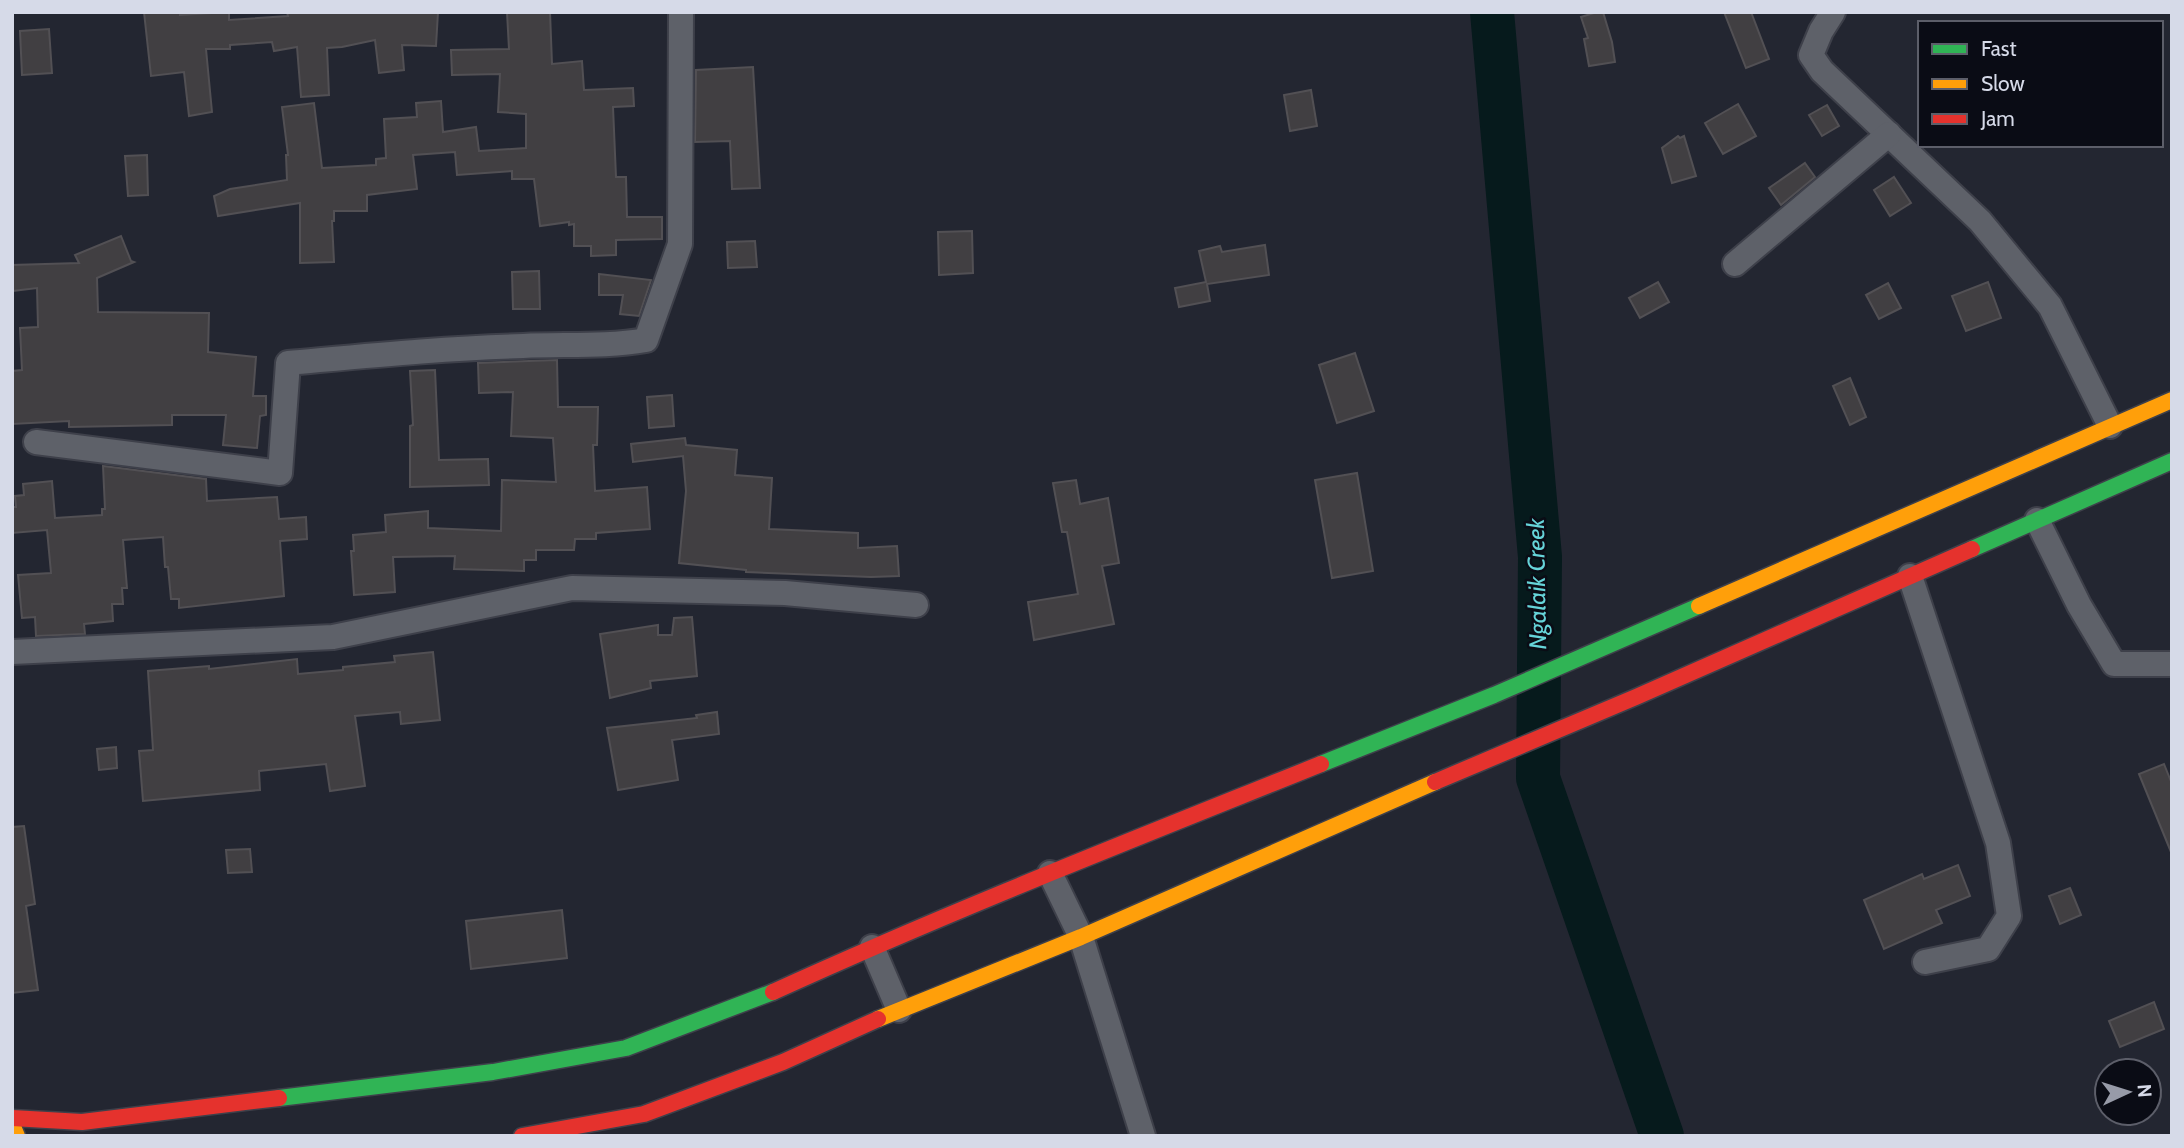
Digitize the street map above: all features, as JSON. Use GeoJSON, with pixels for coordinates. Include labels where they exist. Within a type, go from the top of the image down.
{"type":"FeatureCollection","features":[{"type":"Feature","properties":{"kind":"main road"},"geometry":{"type":"LineString","coordinates":[[12,1118],[82,1122],[493,1072],[626,1048],[758,999],[872,947],[1050,873],[1494,695],[2172,400]]}},
{"type":"Feature","properties":{"kind":"main road"},"geometry":{"type":"LineString","coordinates":[[522,1136],[644,1114],[783,1062],[899,1010],[1082,937],[2172,461]]}},
{"type":"Feature","properties":{"kind":"main road"},"geometry":{"type":"LineString","coordinates":[[12,1124],[17,1136]]}},
{"type":"Feature","properties":{"kind":"street"},"geometry":{"type":"LineString","coordinates":[[36,442],[280,473],[288,363],[523,346],[617,345],[646,340],[680,244],[681,12]]}},
{"type":"Feature","properties":{"kind":"street"},"geometry":{"type":"LineString","coordinates":[[1833,12],[1811,55],[1822,71],[1980,221],[2050,306],[2110,426]]}},
{"type":"Feature","properties":{"kind":"street"},"geometry":{"type":"LineString","coordinates":[[1735,264],[1889,134]]}},
{"type":"Feature","properties":{"kind":"street"},"geometry":{"type":"LineString","coordinates":[[2037,520],[2079,605],[2114,664],[2172,664]]}},
{"type":"Feature","properties":{"kind":"street"},"geometry":{"type":"LineString","coordinates":[[1910,576],[1998,843],[2009,916],[1988,949],[1925,962]]}},
{"type":"Feature","properties":{"kind":"street"},"geometry":{"type":"LineString","coordinates":[[12,652],[333,637],[572,588],[785,593],[916,605]]}},
{"type":"Feature","properties":{"kind":"street"},"geometry":{"type":"LineString","coordinates":[[1050,873],[1082,937],[1143,1136]]}},
{"type":"Feature","properties":{"kind":"street"},"geometry":{"type":"LineString","coordinates":[[872,947],[899,1010]]}},
{"type":"Feature","properties":{"kind":"building"},"geometry":{"type":"Polygon","coordinates":[[[144,12],[180,12],[180,15],[229,12],[229,20],[288,16],[287,12],[438,12],[436,46],[402,45],[404,70],[379,73],[375,40],[327,48],[329,95],[301,97],[297,47],[274,51],[272,42],[230,45],[230,49],[206,49],[212,112],[189,116],[184,72],[151,76],[144,12]]]}},
{"type":"Feature","properties":{"kind":"building"},"geometry":{"type":"Polygon","coordinates":[[[507,12],[550,12],[552,64],[582,61],[584,90],[633,88],[634,106],[613,107],[616,177],[626,177],[627,217],[662,217],[662,239],[616,240],[616,255],[591,256],[591,246],[574,246],[574,224],[569,225],[569,222],[540,226],[534,179],[512,179],[512,171],[457,175],[455,152],[413,155],[417,189],[367,195],[367,211],[334,211],[334,262],[300,263],[300,203],[218,216],[214,196],[230,189],[287,180],[288,155],[282,107],[314,103],[322,168],[376,165],[376,159],[386,158],[384,119],[417,117],[416,103],[441,101],[443,132],[476,127],[479,151],[526,148],[526,114],[498,112],[500,74],[452,75],[451,50],[509,49],[507,12]]]}},
{"type":"Feature","properties":{"kind":"building"},"geometry":{"type":"Polygon","coordinates":[[[1603,12],[1615,62],[1589,66],[1584,39],[1588,38],[1581,17],[1603,12]]]}},
{"type":"Feature","properties":{"kind":"building"},"geometry":{"type":"Polygon","coordinates":[[[1724,12],[1751,12],[1769,59],[1746,68],[1724,12]]]}},
{"type":"Feature","properties":{"kind":"building"},"geometry":{"type":"Polygon","coordinates":[[[49,29],[52,73],[22,75],[20,31],[49,29]]]}},
{"type":"Feature","properties":{"kind":"building"},"geometry":{"type":"Polygon","coordinates":[[[753,67],[760,188],[732,189],[730,141],[695,142],[696,70],[753,67]]]}},
{"type":"Feature","properties":{"kind":"building"},"geometry":{"type":"Polygon","coordinates":[[[1311,90],[1317,126],[1290,131],[1284,95],[1311,90]]]}},
{"type":"Feature","properties":{"kind":"building"},"geometry":{"type":"Polygon","coordinates":[[[1738,104],[1756,136],[1723,154],[1705,123],[1738,104]]]}},
{"type":"Feature","properties":{"kind":"building"},"geometry":{"type":"Polygon","coordinates":[[[1827,105],[1839,126],[1822,136],[1809,115],[1827,105]]]}},
{"type":"Feature","properties":{"kind":"building"},"geometry":{"type":"Polygon","coordinates":[[[1678,136],[1684,136],[1696,176],[1672,183],[1662,148],[1678,136]]]}},
{"type":"Feature","properties":{"kind":"building"},"geometry":{"type":"Polygon","coordinates":[[[147,155],[148,195],[128,196],[125,156],[147,155]]]}},
{"type":"Feature","properties":{"kind":"building"},"geometry":{"type":"Polygon","coordinates":[[[1805,163],[1815,177],[1781,205],[1769,188],[1805,163]]]}},
{"type":"Feature","properties":{"kind":"building"},"geometry":{"type":"Polygon","coordinates":[[[1894,177],[1911,203],[1890,216],[1874,190],[1894,177]]]}},
{"type":"Feature","properties":{"kind":"building"},"geometry":{"type":"Polygon","coordinates":[[[972,231],[973,273],[939,275],[938,232],[972,231]]]}},
{"type":"Feature","properties":{"kind":"building"},"geometry":{"type":"Polygon","coordinates":[[[121,236],[131,261],[134,262],[97,278],[98,312],[209,313],[208,352],[256,357],[253,396],[266,396],[266,415],[260,416],[257,448],[223,445],[226,415],[172,415],[172,425],[69,427],[69,421],[12,424],[12,371],[22,370],[20,328],[38,327],[37,288],[12,291],[12,265],[79,263],[75,255],[121,236]]]}},
{"type":"Feature","properties":{"kind":"building"},"geometry":{"type":"Polygon","coordinates":[[[755,241],[757,267],[728,268],[727,242],[755,241]]]}},
{"type":"Feature","properties":{"kind":"building"},"geometry":{"type":"Polygon","coordinates":[[[1265,245],[1269,275],[1207,284],[1210,301],[1179,307],[1175,288],[1206,282],[1199,251],[1220,246],[1222,252],[1265,245]]]}},
{"type":"Feature","properties":{"kind":"building"},"geometry":{"type":"Polygon","coordinates":[[[539,271],[540,309],[513,309],[512,272],[539,271]]]}},
{"type":"Feature","properties":{"kind":"building"},"geometry":{"type":"Polygon","coordinates":[[[599,274],[651,280],[639,316],[620,314],[623,295],[599,295],[599,274]]]}},
{"type":"Feature","properties":{"kind":"building"},"geometry":{"type":"Polygon","coordinates":[[[1658,282],[1669,302],[1640,318],[1629,298],[1658,282]]]}},
{"type":"Feature","properties":{"kind":"building"},"geometry":{"type":"Polygon","coordinates":[[[1988,282],[2001,318],[1966,331],[1952,296],[1988,282]]]}},
{"type":"Feature","properties":{"kind":"building"},"geometry":{"type":"Polygon","coordinates":[[[1888,283],[1901,308],[1879,319],[1866,295],[1888,283]]]}},
{"type":"Feature","properties":{"kind":"building"},"geometry":{"type":"Polygon","coordinates":[[[1355,353],[1374,411],[1337,423],[1319,365],[1355,353]]]}},
{"type":"Feature","properties":{"kind":"building"},"geometry":{"type":"Polygon","coordinates":[[[557,360],[558,407],[598,407],[597,445],[593,445],[595,491],[647,487],[650,529],[596,533],[596,539],[575,539],[574,550],[536,550],[536,560],[524,560],[524,571],[454,569],[455,556],[393,557],[395,592],[354,595],[351,551],[354,551],[353,535],[386,532],[385,515],[428,511],[428,528],[501,531],[502,480],[556,482],[553,438],[511,436],[513,392],[479,393],[478,363],[557,360]]]}},
{"type":"Feature","properties":{"kind":"building"},"geometry":{"type":"Polygon","coordinates":[[[435,370],[439,460],[488,459],[489,485],[410,487],[410,426],[413,425],[410,371],[435,370]]]}},
{"type":"Feature","properties":{"kind":"building"},"geometry":{"type":"Polygon","coordinates":[[[1850,378],[1866,417],[1850,425],[1833,386],[1850,378]]]}},
{"type":"Feature","properties":{"kind":"building"},"geometry":{"type":"Polygon","coordinates":[[[672,395],[674,426],[649,428],[647,397],[672,395]]]}},
{"type":"Feature","properties":{"kind":"building"},"geometry":{"type":"Polygon","coordinates":[[[685,438],[686,445],[737,450],[735,475],[772,478],[769,529],[858,533],[858,548],[897,546],[899,576],[746,572],[679,563],[686,491],[683,456],[633,462],[631,444],[685,438]]]}},
{"type":"Feature","properties":{"kind":"building"},"geometry":{"type":"Polygon","coordinates":[[[103,466],[206,479],[207,501],[277,497],[279,519],[306,517],[307,539],[280,541],[284,596],[179,608],[179,599],[171,599],[163,537],[123,540],[127,588],[122,588],[123,604],[112,604],[113,621],[84,624],[85,634],[36,636],[35,617],[22,618],[18,575],[51,573],[47,530],[12,533],[12,507],[16,507],[15,496],[24,495],[23,484],[52,481],[55,518],[102,515],[102,509],[105,509],[103,466]]]}},
{"type":"Feature","properties":{"kind":"building"},"geometry":{"type":"Polygon","coordinates":[[[1357,473],[1373,571],[1332,578],[1315,480],[1357,473]]]}},
{"type":"Feature","properties":{"kind":"building"},"geometry":{"type":"Polygon","coordinates":[[[1076,480],[1080,504],[1108,498],[1119,563],[1102,566],[1114,624],[1034,640],[1028,602],[1078,594],[1067,532],[1062,532],[1053,483],[1076,480]]]}},
{"type":"Feature","properties":{"kind":"building"},"geometry":{"type":"Polygon","coordinates":[[[692,617],[697,676],[650,681],[651,688],[610,698],[600,634],[658,625],[658,635],[672,635],[674,618],[692,617]]]}},
{"type":"Feature","properties":{"kind":"building"},"geometry":{"type":"Polygon","coordinates":[[[433,652],[440,720],[401,724],[400,712],[355,716],[365,786],[330,791],[326,764],[259,771],[260,790],[143,801],[139,751],[153,750],[148,671],[209,666],[209,669],[297,659],[298,674],[395,662],[394,656],[433,652]]]}},
{"type":"Feature","properties":{"kind":"building"},"geometry":{"type":"Polygon","coordinates":[[[717,712],[719,734],[672,740],[678,780],[618,790],[607,728],[697,718],[696,715],[717,712]]]}},
{"type":"Feature","properties":{"kind":"building"},"geometry":{"type":"Polygon","coordinates":[[[116,747],[117,768],[99,770],[97,749],[116,747]]]}},
{"type":"Feature","properties":{"kind":"building"},"geometry":{"type":"Polygon","coordinates":[[[2164,764],[2172,784],[2171,852],[2139,774],[2164,764]]]}},
{"type":"Feature","properties":{"kind":"building"},"geometry":{"type":"Polygon","coordinates":[[[24,826],[35,904],[26,906],[38,990],[12,993],[12,827],[24,826]]]}},
{"type":"Feature","properties":{"kind":"building"},"geometry":{"type":"Polygon","coordinates":[[[250,849],[252,872],[228,873],[226,850],[250,849]]]}},
{"type":"Feature","properties":{"kind":"building"},"geometry":{"type":"Polygon","coordinates":[[[1958,865],[1970,896],[1936,910],[1942,923],[1884,949],[1864,900],[1922,874],[1924,879],[1958,865]]]}},
{"type":"Feature","properties":{"kind":"building"},"geometry":{"type":"Polygon","coordinates":[[[2070,888],[2081,915],[2060,924],[2049,896],[2070,888]]]}},
{"type":"Feature","properties":{"kind":"building"},"geometry":{"type":"Polygon","coordinates":[[[562,910],[567,958],[471,969],[466,921],[562,910]]]}},
{"type":"Feature","properties":{"kind":"building"},"geometry":{"type":"Polygon","coordinates":[[[2154,1002],[2164,1029],[2120,1047],[2109,1021],[2154,1002]]]}},
{"type":"Feature","properties":{"kind":"waterway","name":"Ngalaik Creek"},"geometry":{"type":"LineString","coordinates":[[1492,12],[1540,557],[1538,778],[1662,1136]]}},
{"type":"Feature","properties":{"kind":"traffic: fast"},"geometry":{"type":"LineString","coordinates":[[1972,549],[2172,461]]}},
{"type":"Feature","properties":{"kind":"traffic: fast"},"geometry":{"type":"LineString","coordinates":[[1321,764],[1494,695],[1699,606]]}},
{"type":"Feature","properties":{"kind":"traffic: fast"},"geometry":{"type":"LineString","coordinates":[[279,1098],[493,1072],[626,1048],[773,992]]}},
{"type":"Feature","properties":{"kind":"traffic: slow"},"geometry":{"type":"LineString","coordinates":[[1699,606],[2172,400]]}},
{"type":"Feature","properties":{"kind":"traffic: slow"},"geometry":{"type":"LineString","coordinates":[[878,1019],[1081,937],[1435,782]]}},
{"type":"Feature","properties":{"kind":"traffic: slow"},"geometry":{"type":"LineString","coordinates":[[12,1124],[17,1136]]}},
{"type":"Feature","properties":{"kind":"traffic: jam"},"geometry":{"type":"LineString","coordinates":[[1435,782],[1972,549]]}},
{"type":"Feature","properties":{"kind":"traffic: jam"},"geometry":{"type":"LineString","coordinates":[[773,992],[977,903],[1321,764]]}},
{"type":"Feature","properties":{"kind":"traffic: jam"},"geometry":{"type":"LineString","coordinates":[[522,1136],[644,1114],[783,1062],[878,1019]]}},
{"type":"Feature","properties":{"kind":"traffic: jam"},"geometry":{"type":"LineString","coordinates":[[12,1118],[82,1122],[279,1098]]}}]}
